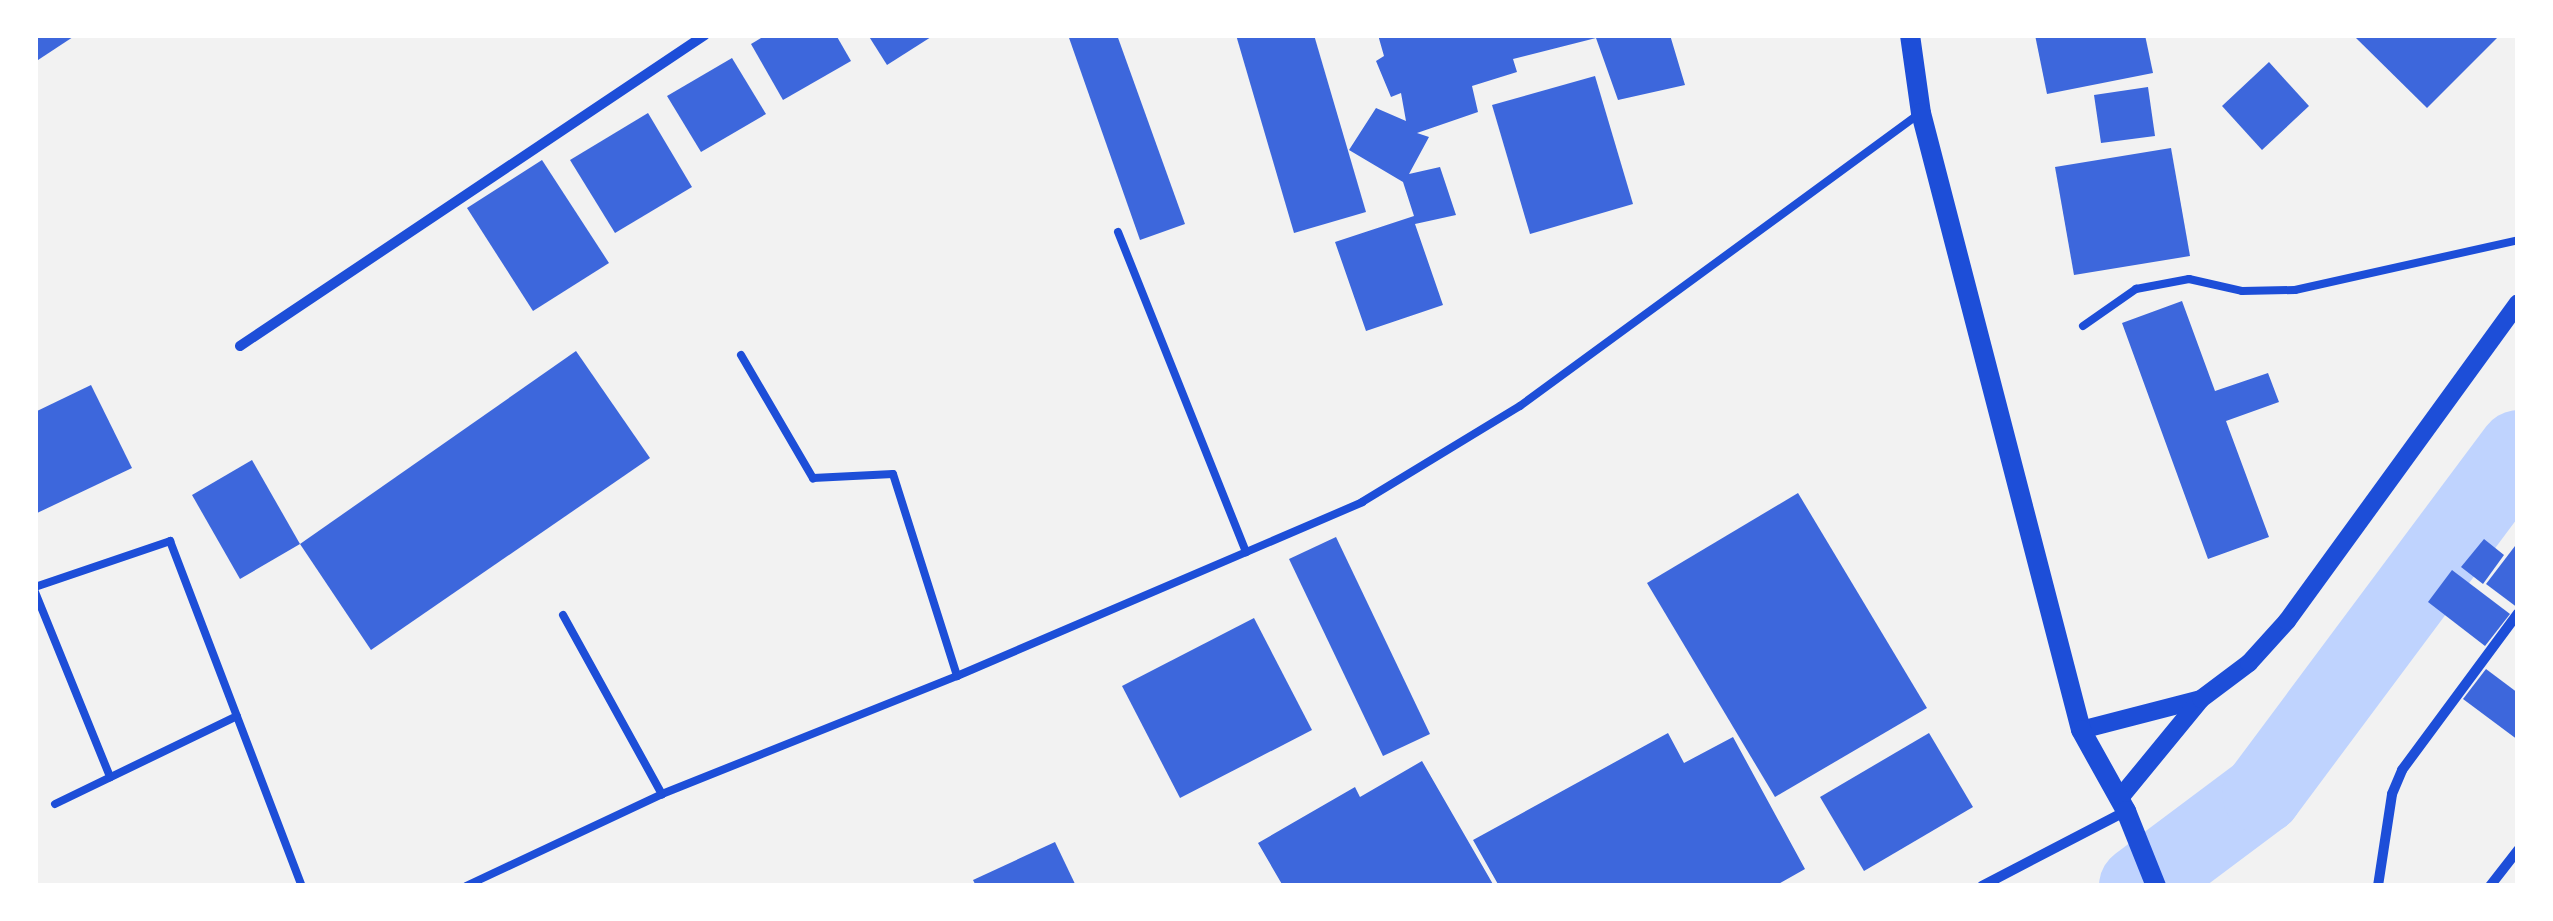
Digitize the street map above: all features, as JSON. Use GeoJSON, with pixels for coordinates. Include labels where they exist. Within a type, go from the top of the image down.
{"type":"FeatureCollection","features":[{"type":"Feature","properties":{"kind":"main road"},"geometry":{"type":"LineString","coordinates":[[1910,35],[1921,112],[2081,730],[2122,805],[2152,877]]}},
{"type":"Feature","properties":{"kind":"street"},"geometry":{"type":"LineString","coordinates":[[240,346],[706,35]]}},
{"type":"Feature","properties":{"kind":"street"},"geometry":{"type":"LineString","coordinates":[[1982,886],[2122,805],[2201,699],[2249,663],[2288,621],[2518,303]]}},
{"type":"Feature","properties":{"kind":"street"},"geometry":{"type":"LineString","coordinates":[[2378,886],[2392,794],[2402,770],[2518,613]]}},
{"type":"Feature","properties":{"kind":"street"},"geometry":{"type":"LineString","coordinates":[[2081,730],[2201,699]]}},
{"type":"Feature","properties":{"kind":"street"},"geometry":{"type":"LineString","coordinates":[[2490,886],[2518,850]]}},
{"type":"Feature","properties":{"kind":"lane"},"geometry":{"type":"LineString","coordinates":[[466,886],[662,794],[957,676],[1362,502],[1520,406],[1921,112]]}},
{"type":"Feature","properties":{"kind":"lane"},"geometry":{"type":"LineString","coordinates":[[1118,232],[1246,552]]}},
{"type":"Feature","properties":{"kind":"lane"},"geometry":{"type":"LineString","coordinates":[[2084,326],[2136,289],[2188,280],[2242,291],[2295,290],[2518,240]]}},
{"type":"Feature","properties":{"kind":"lane"},"geometry":{"type":"LineString","coordinates":[[741,355],[813,478],[893,474],[957,676]]}},
{"type":"Feature","properties":{"kind":"lane"},"geometry":{"type":"LineString","coordinates":[[110,777],[35,590],[170,541],[302,886]]}},
{"type":"Feature","properties":{"kind":"lane"},"geometry":{"type":"LineString","coordinates":[[563,615],[662,794]]}},
{"type":"Feature","properties":{"kind":"lane"},"geometry":{"type":"LineString","coordinates":[[54,804],[237,716]]}},
{"type":"Feature","properties":{"kind":"building"},"geometry":{"type":"Polygon","coordinates":[[[35,35],[76,35],[35,62],[35,35]]]}},
{"type":"Feature","properties":{"kind":"building"},"geometry":{"type":"Polygon","coordinates":[[[766,35],[836,35],[851,61],[783,100],[751,44],[766,35]]]}},
{"type":"Feature","properties":{"kind":"building"},"geometry":{"type":"Polygon","coordinates":[[[868,35],[929,35],[931,37],[887,65],[868,35]]]}},
{"type":"Feature","properties":{"kind":"building"},"geometry":{"type":"Polygon","coordinates":[[[1068,35],[1117,35],[1185,224],[1140,240],[1068,35]]]}},
{"type":"Feature","properties":{"kind":"building"},"geometry":{"type":"Polygon","coordinates":[[[1236,35],[1314,35],[1366,212],[1294,233],[1236,35]]]}},
{"type":"Feature","properties":{"kind":"building"},"geometry":{"type":"Polygon","coordinates":[[[1378,35],[1670,35],[1685,85],[1618,100],[1596,38],[1513,59],[1517,72],[1472,86],[1478,112],[1417,133],[1429,137],[1409,174],[1440,167],[1456,215],[1415,224],[1443,305],[1366,331],[1335,242],[1414,216],[1403,182],[1349,150],[1376,108],[1406,121],[1401,93],[1391,97],[1376,61],[1384,56],[1378,35]]]}},
{"type":"Feature","properties":{"kind":"building"},"geometry":{"type":"Polygon","coordinates":[[[2035,35],[2145,35],[2153,73],[2047,94],[2035,35]]]}},
{"type":"Feature","properties":{"kind":"building"},"geometry":{"type":"Polygon","coordinates":[[[2500,35],[2427,108],[2356,38],[2500,35]]]}},
{"type":"Feature","properties":{"kind":"building"},"geometry":{"type":"Polygon","coordinates":[[[732,58],[766,114],[701,152],[667,96],[732,58]]]}},
{"type":"Feature","properties":{"kind":"building"},"geometry":{"type":"Polygon","coordinates":[[[2269,62],[2309,106],[2262,150],[2222,106],[2269,62]]]}},
{"type":"Feature","properties":{"kind":"building"},"geometry":{"type":"Polygon","coordinates":[[[1595,76],[1633,204],[1530,234],[1492,105],[1595,76]]]}},
{"type":"Feature","properties":{"kind":"building"},"geometry":{"type":"Polygon","coordinates":[[[2148,87],[2155,136],[2101,143],[2094,95],[2148,87]]]}},
{"type":"Feature","properties":{"kind":"building"},"geometry":{"type":"Polygon","coordinates":[[[648,113],[692,187],[615,233],[570,160],[648,113]]]}},
{"type":"Feature","properties":{"kind":"building"},"geometry":{"type":"Polygon","coordinates":[[[2171,148],[2190,256],[2074,275],[2055,167],[2171,148]]]}},
{"type":"Feature","properties":{"kind":"building"},"geometry":{"type":"Polygon","coordinates":[[[542,160],[609,263],[533,311],[467,208],[542,160]]]}},
{"type":"Feature","properties":{"kind":"building"},"geometry":{"type":"Polygon","coordinates":[[[2182,301],[2215,391],[2268,373],[2279,402],[2226,421],[2269,537],[2208,559],[2122,323],[2182,301]]]}},
{"type":"Feature","properties":{"kind":"building"},"geometry":{"type":"Polygon","coordinates":[[[576,351],[650,458],[371,650],[300,544],[576,351]]]}},
{"type":"Feature","properties":{"kind":"building"},"geometry":{"type":"Polygon","coordinates":[[[91,385],[132,468],[35,514],[35,412],[91,385]]]}},
{"type":"Feature","properties":{"kind":"building"},"geometry":{"type":"Polygon","coordinates":[[[252,460],[300,544],[240,579],[192,495],[252,460]]]}},
{"type":"Feature","properties":{"kind":"building"},"geometry":{"type":"Polygon","coordinates":[[[1798,493],[1927,708],[1775,797],[1647,583],[1798,493]]]}},
{"type":"Feature","properties":{"kind":"building"},"geometry":{"type":"Polygon","coordinates":[[[1336,537],[1430,734],[1383,756],[1289,559],[1336,537]]]}},
{"type":"Feature","properties":{"kind":"building"},"geometry":{"type":"Polygon","coordinates":[[[2484,539],[2504,555],[2483,584],[2461,567],[2484,539]]]}},
{"type":"Feature","properties":{"kind":"building"},"geometry":{"type":"Polygon","coordinates":[[[2515,546],[2518,548],[2518,608],[2486,584],[2515,546]]]}},
{"type":"Feature","properties":{"kind":"building"},"geometry":{"type":"Polygon","coordinates":[[[2452,570],[2510,614],[2485,646],[2428,602],[2452,570]]]}},
{"type":"Feature","properties":{"kind":"building"},"geometry":{"type":"Polygon","coordinates":[[[1254,618],[1312,730],[1180,798],[1122,686],[1254,618]]]}},
{"type":"Feature","properties":{"kind":"building"},"geometry":{"type":"Polygon","coordinates":[[[2486,669],[2518,693],[2518,740],[2463,699],[2486,669]]]}},
{"type":"Feature","properties":{"kind":"building"},"geometry":{"type":"Polygon","coordinates":[[[1668,733],[1684,763],[1733,737],[1805,869],[1775,886],[1499,886],[1473,840],[1668,733]]]}},
{"type":"Feature","properties":{"kind":"building"},"geometry":{"type":"Polygon","coordinates":[[[1929,733],[1973,807],[1864,871],[1820,797],[1929,733]]]}},
{"type":"Feature","properties":{"kind":"building"},"geometry":{"type":"Polygon","coordinates":[[[1422,761],[1494,886],[1283,886],[1258,843],[1355,787],[1360,797],[1422,761]]]}},
{"type":"Feature","properties":{"kind":"building"},"geometry":{"type":"Polygon","coordinates":[[[1055,842],[1076,886],[976,886],[973,880],[1055,842]]]}},
{"type":"Feature","properties":{"kind":"waterway"},"geometry":{"type":"LineString","coordinates":[[2139,886],[2262,794],[2518,450]]}}]}
